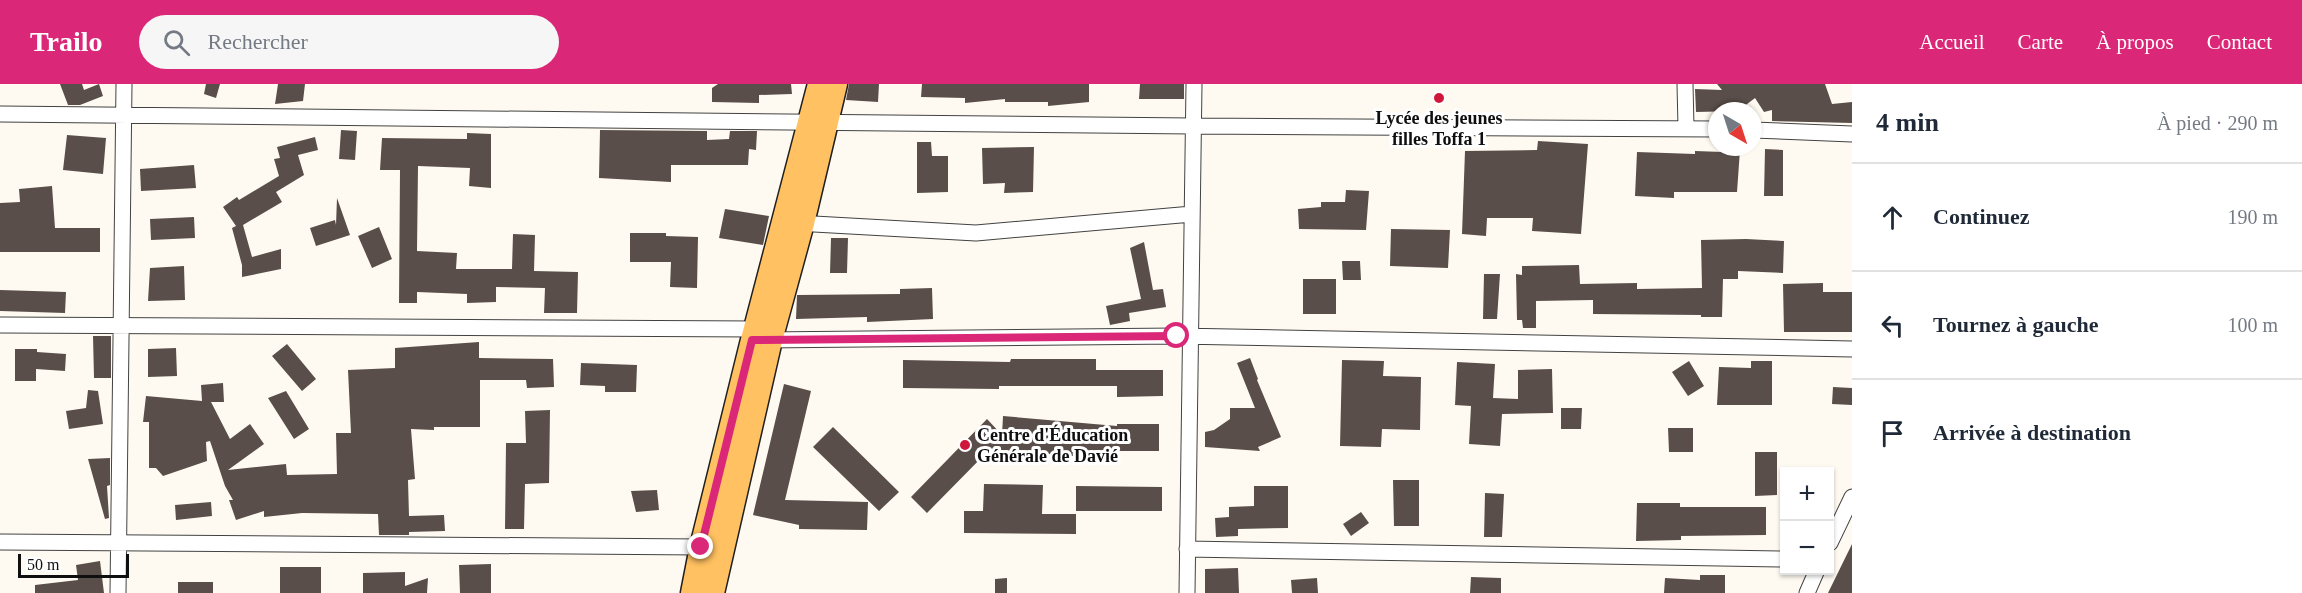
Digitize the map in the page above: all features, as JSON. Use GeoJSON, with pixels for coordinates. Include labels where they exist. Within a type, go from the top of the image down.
{"type":"FeatureCollection","features":[{"type":"Feature","properties":{"kind":"main road"},"geometry":{"type":"LineString","coordinates":[[692,593],[701,547],[794,223],[817,122],[819,84]]}},
{"type":"Feature","properties":{"kind":"main road"},"geometry":{"type":"LineString","coordinates":[[817,122],[836,84]]}},
{"type":"Feature","properties":{"kind":"main road"},"geometry":{"type":"LineString","coordinates":[[713,593],[760,336]]}},
{"type":"Feature","properties":{"kind":"street"},"geometry":{"type":"LineString","coordinates":[[118,593],[124,84]]}},
{"type":"Feature","properties":{"kind":"street"},"geometry":{"type":"LineString","coordinates":[[1187,593],[1194,84]]}},
{"type":"Feature","properties":{"kind":"street"},"geometry":{"type":"LineString","coordinates":[[1685,84],[1686,127]]}},
{"type":"Feature","properties":{"kind":"street"},"geometry":{"type":"LineString","coordinates":[[0,114],[1193,126],[1708,128]]}},
{"type":"Feature","properties":{"kind":"street"},"geometry":{"type":"LineString","coordinates":[[1762,130],[1852,134]]}},
{"type":"Feature","properties":{"kind":"street"},"geometry":{"type":"LineString","coordinates":[[794,223],[976,233],[1192,214]]}},
{"type":"Feature","properties":{"kind":"street"},"geometry":{"type":"LineString","coordinates":[[0,325],[760,336],[1177,336],[1852,349]]}},
{"type":"Feature","properties":{"kind":"street"},"geometry":{"type":"LineString","coordinates":[[1834,535],[1852,497]]}},
{"type":"Feature","properties":{"kind":"street"},"geometry":{"type":"LineString","coordinates":[[0,542],[701,547]]}},
{"type":"Feature","properties":{"kind":"street"},"geometry":{"type":"LineString","coordinates":[[1187,549],[1780,559]]}},
{"type":"Feature","properties":{"kind":"street"},"geometry":{"type":"LineString","coordinates":[[1807,593],[1815,575]]}},
{"type":"Feature","properties":{"kind":"building"},"geometry":{"type":"Polygon","coordinates":[[[60,84],[82,84],[84,90],[99,84],[103,96],[80,105],[68,105],[60,84]]]}},
{"type":"Feature","properties":{"kind":"building"},"geometry":{"type":"Polygon","coordinates":[[[206,84],[220,84],[216,98],[204,94],[206,84]]]}},
{"type":"Feature","properties":{"kind":"building"},"geometry":{"type":"Polygon","coordinates":[[[278,84],[305,84],[303,101],[275,104],[278,84]]]}},
{"type":"Feature","properties":{"kind":"building"},"geometry":{"type":"Polygon","coordinates":[[[718,84],[791,84],[792,94],[759,95],[759,103],[712,102],[712,88],[718,84]]]}},
{"type":"Feature","properties":{"kind":"building"},"geometry":{"type":"Polygon","coordinates":[[[849,84],[879,84],[878,102],[846,100],[849,84]]]}},
{"type":"Feature","properties":{"kind":"building"},"geometry":{"type":"Polygon","coordinates":[[[922,84],[1089,84],[1089,102],[1048,106],[1048,102],[1005,102],[1005,99],[965,103],[965,98],[921,97],[922,84]]]}},
{"type":"Feature","properties":{"kind":"building"},"geometry":{"type":"Polygon","coordinates":[[[1140,84],[1184,84],[1184,99],[1139,99],[1140,84]]]}},
{"type":"Feature","properties":{"kind":"building"},"geometry":{"type":"Polygon","coordinates":[[[1717,84],[1825,84],[1832,104],[1852,102],[1852,123],[1772,121],[1772,110],[1764,112],[1762,102],[1758,102],[1755,98],[1750,102],[1708,102],[1708,112],[1696,112],[1695,89],[1722,90],[1717,84]]]}},
{"type":"Feature","properties":{"kind":"building"},"geometry":{"type":"Polygon","coordinates":[[[341,130],[357,131],[355,160],[339,159],[341,130]]]}},
{"type":"Feature","properties":{"kind":"building"},"geometry":{"type":"Polygon","coordinates":[[[600,130],[707,131],[707,140],[729,139],[730,131],[757,131],[756,150],[749,149],[748,165],[671,165],[671,182],[599,178],[600,130]]]}},
{"type":"Feature","properties":{"kind":"building"},"geometry":{"type":"Polygon","coordinates":[[[467,133],[491,134],[491,188],[469,186],[470,168],[418,166],[417,251],[457,253],[456,269],[512,269],[513,234],[535,235],[534,271],[578,272],[577,313],[544,313],[545,288],[496,287],[496,302],[467,303],[467,294],[417,292],[417,303],[399,303],[400,170],[380,170],[382,138],[467,139],[467,133]]]}},
{"type":"Feature","properties":{"kind":"building"},"geometry":{"type":"Polygon","coordinates":[[[67,135],[106,138],[103,174],[63,170],[67,135]]]}},
{"type":"Feature","properties":{"kind":"building"},"geometry":{"type":"Polygon","coordinates":[[[315,137],[318,150],[298,155],[304,175],[276,192],[282,202],[243,225],[252,257],[281,249],[281,269],[242,277],[242,265],[232,228],[236,226],[223,207],[237,197],[239,200],[279,176],[274,159],[280,158],[277,147],[315,137]]]}},
{"type":"Feature","properties":{"kind":"building"},"geometry":{"type":"Polygon","coordinates":[[[1538,141],[1588,144],[1581,234],[1532,231],[1533,218],[1487,218],[1486,236],[1462,234],[1465,151],[1537,150],[1538,141]]]}},
{"type":"Feature","properties":{"kind":"building"},"geometry":{"type":"Polygon","coordinates":[[[917,142],[931,142],[932,156],[948,156],[948,192],[917,193],[917,142]]]}},
{"type":"Feature","properties":{"kind":"building"},"geometry":{"type":"Polygon","coordinates":[[[1034,147],[1033,192],[1004,193],[1005,183],[983,184],[982,148],[1034,147]]]}},
{"type":"Feature","properties":{"kind":"building"},"geometry":{"type":"Polygon","coordinates":[[[1765,149],[1783,150],[1783,196],[1764,196],[1765,149]]]}},
{"type":"Feature","properties":{"kind":"building"},"geometry":{"type":"Polygon","coordinates":[[[1695,151],[1708,151],[1708,156],[1740,156],[1737,192],[1674,192],[1674,198],[1635,196],[1637,152],[1695,154],[1695,151]]]}},
{"type":"Feature","properties":{"kind":"building"},"geometry":{"type":"Polygon","coordinates":[[[194,165],[196,188],[141,191],[140,169],[194,165]]]}},
{"type":"Feature","properties":{"kind":"building"},"geometry":{"type":"Polygon","coordinates":[[[52,186],[55,228],[100,228],[100,252],[0,252],[0,203],[20,202],[19,189],[52,186]]]}},
{"type":"Feature","properties":{"kind":"building"},"geometry":{"type":"Polygon","coordinates":[[[1346,190],[1369,191],[1366,230],[1299,229],[1298,209],[1321,207],[1321,202],[1345,202],[1346,190]]]}},
{"type":"Feature","properties":{"kind":"building"},"geometry":{"type":"Polygon","coordinates":[[[337,198],[350,235],[316,246],[310,228],[335,220],[336,225],[337,198]]]}},
{"type":"Feature","properties":{"kind":"building"},"geometry":{"type":"Polygon","coordinates":[[[725,209],[769,216],[763,245],[719,238],[725,209]]]}},
{"type":"Feature","properties":{"kind":"building"},"geometry":{"type":"Polygon","coordinates":[[[194,217],[195,238],[151,240],[150,219],[194,217]]]}},
{"type":"Feature","properties":{"kind":"building"},"geometry":{"type":"Polygon","coordinates":[[[379,227],[392,259],[372,268],[358,236],[379,227]]]}},
{"type":"Feature","properties":{"kind":"building"},"geometry":{"type":"Polygon","coordinates":[[[1391,229],[1450,230],[1448,268],[1390,266],[1391,229]]]}},
{"type":"Feature","properties":{"kind":"building"},"geometry":{"type":"Polygon","coordinates":[[[630,233],[666,233],[666,236],[698,237],[697,288],[670,287],[671,262],[630,262],[630,233]]]}},
{"type":"Feature","properties":{"kind":"building"},"geometry":{"type":"Polygon","coordinates":[[[831,238],[848,238],[847,273],[830,273],[831,238]]]}},
{"type":"Feature","properties":{"kind":"building"},"geometry":{"type":"Polygon","coordinates":[[[1701,240],[1784,241],[1783,273],[1738,271],[1738,279],[1723,279],[1722,317],[1593,314],[1593,300],[1536,301],[1536,328],[1523,328],[1522,320],[1517,320],[1516,274],[1522,275],[1522,266],[1579,265],[1580,284],[1637,283],[1637,289],[1702,288],[1701,240]]]}},
{"type":"Feature","properties":{"kind":"building"},"geometry":{"type":"Polygon","coordinates":[[[1144,242],[1153,290],[1163,289],[1166,307],[1129,313],[1130,321],[1110,325],[1106,306],[1141,299],[1130,248],[1144,242]]]}},
{"type":"Feature","properties":{"kind":"building"},"geometry":{"type":"Polygon","coordinates":[[[1342,261],[1360,261],[1361,280],[1343,280],[1342,261]]]}},
{"type":"Feature","properties":{"kind":"building"},"geometry":{"type":"Polygon","coordinates":[[[184,266],[185,300],[148,301],[150,268],[184,266]]]}},
{"type":"Feature","properties":{"kind":"building"},"geometry":{"type":"Polygon","coordinates":[[[1484,274],[1500,274],[1497,319],[1483,319],[1484,274]]]}},
{"type":"Feature","properties":{"kind":"building"},"geometry":{"type":"Polygon","coordinates":[[[1303,279],[1336,279],[1336,314],[1303,314],[1303,279]]]}},
{"type":"Feature","properties":{"kind":"building"},"geometry":{"type":"Polygon","coordinates":[[[1823,283],[1823,292],[1852,292],[1852,332],[1784,332],[1783,284],[1823,283]]]}},
{"type":"Feature","properties":{"kind":"building"},"geometry":{"type":"Polygon","coordinates":[[[932,288],[933,319],[867,322],[867,317],[796,319],[797,295],[900,294],[900,289],[932,288]]]}},
{"type":"Feature","properties":{"kind":"building"},"geometry":{"type":"Polygon","coordinates":[[[0,290],[66,292],[65,313],[0,311],[0,290]]]}},
{"type":"Feature","properties":{"kind":"building"},"geometry":{"type":"Polygon","coordinates":[[[93,336],[111,336],[111,378],[94,378],[93,336]]]}},
{"type":"Feature","properties":{"kind":"building"},"geometry":{"type":"Polygon","coordinates":[[[479,342],[479,358],[553,359],[554,387],[527,388],[526,380],[480,380],[480,427],[411,429],[415,479],[408,480],[409,516],[444,515],[445,531],[409,532],[409,535],[379,535],[378,514],[302,513],[264,517],[264,511],[236,520],[229,500],[233,500],[225,486],[210,441],[206,442],[207,461],[163,476],[156,468],[149,468],[149,422],[143,422],[146,396],[202,401],[201,385],[223,383],[224,402],[211,402],[230,439],[250,424],[264,444],[228,470],[286,464],[287,475],[337,474],[336,433],[351,433],[348,370],[395,368],[395,348],[479,342]]]}},
{"type":"Feature","properties":{"kind":"building"},"geometry":{"type":"Polygon","coordinates":[[[287,344],[316,379],[302,391],[272,356],[287,344]]]}},
{"type":"Feature","properties":{"kind":"building"},"geometry":{"type":"Polygon","coordinates":[[[176,348],[177,376],[148,377],[148,349],[176,348]]]}},
{"type":"Feature","properties":{"kind":"building"},"geometry":{"type":"Polygon","coordinates":[[[15,349],[37,349],[37,352],[66,354],[65,371],[36,369],[36,381],[15,381],[15,349]]]}},
{"type":"Feature","properties":{"kind":"building"},"geometry":{"type":"Polygon","coordinates":[[[1250,358],[1281,437],[1258,447],[1260,451],[1205,447],[1205,432],[1214,430],[1230,419],[1230,408],[1255,408],[1237,363],[1250,358]]]}},
{"type":"Feature","properties":{"kind":"building"},"geometry":{"type":"Polygon","coordinates":[[[1011,359],[1096,359],[1096,370],[1163,370],[1163,396],[1117,397],[1117,386],[999,386],[999,389],[903,388],[903,360],[1010,362],[1011,359]]]}},
{"type":"Feature","properties":{"kind":"building"},"geometry":{"type":"Polygon","coordinates":[[[1342,360],[1384,361],[1383,376],[1421,377],[1420,430],[1382,429],[1381,447],[1340,446],[1342,360]]]}},
{"type":"Feature","properties":{"kind":"building"},"geometry":{"type":"Polygon","coordinates":[[[1689,361],[1704,386],[1688,396],[1672,372],[1689,361]]]}},
{"type":"Feature","properties":{"kind":"building"},"geometry":{"type":"Polygon","coordinates":[[[1751,361],[1772,361],[1772,405],[1717,405],[1719,367],[1751,368],[1751,361]]]}},
{"type":"Feature","properties":{"kind":"building"},"geometry":{"type":"Polygon","coordinates":[[[1457,362],[1495,364],[1493,398],[1518,399],[1518,370],[1552,369],[1553,413],[1502,414],[1500,446],[1469,444],[1471,406],[1455,405],[1457,362]]]}},
{"type":"Feature","properties":{"kind":"building"},"geometry":{"type":"Polygon","coordinates":[[[581,363],[637,365],[636,392],[605,392],[605,386],[580,385],[581,363]]]}},
{"type":"Feature","properties":{"kind":"building"},"geometry":{"type":"Polygon","coordinates":[[[784,384],[811,391],[785,500],[868,502],[867,530],[799,529],[799,525],[753,515],[784,384]]]}},
{"type":"Feature","properties":{"kind":"building"},"geometry":{"type":"Polygon","coordinates":[[[1833,387],[1852,388],[1852,405],[1832,404],[1833,387]]]}},
{"type":"Feature","properties":{"kind":"building"},"geometry":{"type":"Polygon","coordinates":[[[88,390],[98,391],[103,424],[69,429],[66,411],[86,408],[88,390]]]}},
{"type":"Feature","properties":{"kind":"building"},"geometry":{"type":"Polygon","coordinates":[[[286,391],[309,429],[294,439],[268,398],[286,391]]]}},
{"type":"Feature","properties":{"kind":"building"},"geometry":{"type":"Polygon","coordinates":[[[1561,408],[1582,408],[1581,429],[1561,429],[1561,408]]]}},
{"type":"Feature","properties":{"kind":"building"},"geometry":{"type":"Polygon","coordinates":[[[550,410],[549,483],[525,484],[524,529],[505,529],[506,443],[526,443],[525,411],[550,410]]]}},
{"type":"Feature","properties":{"kind":"building"},"geometry":{"type":"Polygon","coordinates":[[[1003,416],[1117,426],[1117,424],[1159,424],[1159,451],[1097,451],[1096,458],[990,449],[927,513],[911,497],[987,419],[1002,435],[1003,416]]]}},
{"type":"Feature","properties":{"kind":"building"},"geometry":{"type":"Polygon","coordinates":[[[833,427],[899,492],[879,511],[813,447],[833,427]]]}},
{"type":"Feature","properties":{"kind":"building"},"geometry":{"type":"Polygon","coordinates":[[[1668,428],[1693,428],[1693,452],[1669,452],[1668,428]]]}},
{"type":"Feature","properties":{"kind":"building"},"geometry":{"type":"Polygon","coordinates":[[[1755,452],[1777,452],[1777,495],[1755,496],[1755,452]]]}},
{"type":"Feature","properties":{"kind":"building"},"geometry":{"type":"Polygon","coordinates":[[[110,458],[110,485],[107,486],[109,518],[105,519],[88,459],[110,458]]]}},
{"type":"Feature","properties":{"kind":"building"},"geometry":{"type":"Polygon","coordinates":[[[1393,480],[1419,480],[1419,526],[1394,526],[1393,480]]]}},
{"type":"Feature","properties":{"kind":"building"},"geometry":{"type":"Polygon","coordinates":[[[984,484],[1043,485],[1042,514],[1076,514],[1076,534],[964,533],[964,511],[983,511],[984,484]]]}},
{"type":"Feature","properties":{"kind":"building"},"geometry":{"type":"Polygon","coordinates":[[[1076,486],[1162,487],[1162,511],[1076,511],[1076,486]]]}},
{"type":"Feature","properties":{"kind":"building"},"geometry":{"type":"Polygon","coordinates":[[[1254,486],[1288,486],[1288,528],[1238,529],[1238,536],[1216,537],[1215,518],[1229,517],[1229,507],[1254,506],[1254,486]]]}},
{"type":"Feature","properties":{"kind":"building"},"geometry":{"type":"Polygon","coordinates":[[[657,490],[659,510],[636,512],[631,491],[657,490]]]}},
{"type":"Feature","properties":{"kind":"building"},"geometry":{"type":"Polygon","coordinates":[[[1485,493],[1504,494],[1502,537],[1484,537],[1485,493]]]}},
{"type":"Feature","properties":{"kind":"building"},"geometry":{"type":"Polygon","coordinates":[[[211,502],[212,516],[176,520],[175,505],[211,502]]]}},
{"type":"Feature","properties":{"kind":"building"},"geometry":{"type":"Polygon","coordinates":[[[1637,503],[1680,503],[1680,507],[1766,507],[1766,535],[1681,536],[1681,540],[1636,541],[1637,503]]]}},
{"type":"Feature","properties":{"kind":"building"},"geometry":{"type":"Polygon","coordinates":[[[1361,512],[1369,523],[1351,536],[1343,524],[1361,512]]]}},
{"type":"Feature","properties":{"kind":"building"},"geometry":{"type":"Polygon","coordinates":[[[1852,544],[1852,593],[1828,593],[1852,544]]]}},
{"type":"Feature","properties":{"kind":"building"},"geometry":{"type":"Polygon","coordinates":[[[100,561],[104,593],[35,593],[35,585],[78,580],[76,565],[100,561]]]}},
{"type":"Feature","properties":{"kind":"building"},"geometry":{"type":"Polygon","coordinates":[[[491,564],[491,593],[460,593],[459,565],[491,564]]]}},
{"type":"Feature","properties":{"kind":"building"},"geometry":{"type":"Polygon","coordinates":[[[280,567],[321,567],[321,593],[280,593],[280,567]]]}},
{"type":"Feature","properties":{"kind":"building"},"geometry":{"type":"Polygon","coordinates":[[[1238,568],[1239,593],[1205,593],[1205,569],[1238,568]]]}},
{"type":"Feature","properties":{"kind":"building"},"geometry":{"type":"Polygon","coordinates":[[[405,572],[405,586],[428,578],[427,593],[363,593],[363,573],[405,572]]]}},
{"type":"Feature","properties":{"kind":"building"},"geometry":{"type":"Polygon","coordinates":[[[1700,575],[1725,575],[1725,593],[1664,593],[1665,578],[1700,580],[1700,575]]]}},
{"type":"Feature","properties":{"kind":"building"},"geometry":{"type":"Polygon","coordinates":[[[1471,577],[1501,578],[1501,593],[1470,593],[1471,577]]]}},
{"type":"Feature","properties":{"kind":"building"},"geometry":{"type":"Polygon","coordinates":[[[1007,578],[1007,593],[995,593],[995,579],[1007,578]]]}},
{"type":"Feature","properties":{"kind":"building"},"geometry":{"type":"Polygon","coordinates":[[[1317,578],[1318,593],[1292,593],[1291,580],[1317,578]]]}},
{"type":"Feature","properties":{"kind":"building"},"geometry":{"type":"Polygon","coordinates":[[[178,582],[213,582],[213,593],[178,593],[178,582]]]}},
{"type":"Feature","properties":{"kind":"place","name":"Lycée des jeunes filles Toffa 1"},"geometry":{"type":"Point","coordinates":[1439,98]}},
{"type":"Feature","properties":{"kind":"place","name":"Centre d'Éducation Générale de Davié"},"geometry":{"type":"Point","coordinates":[965,445]}},
{"type":"Feature","properties":{"kind":"route"},"geometry":{"type":"LineString","coordinates":[[701,547],[752,340],[1177,336]]}}]}
